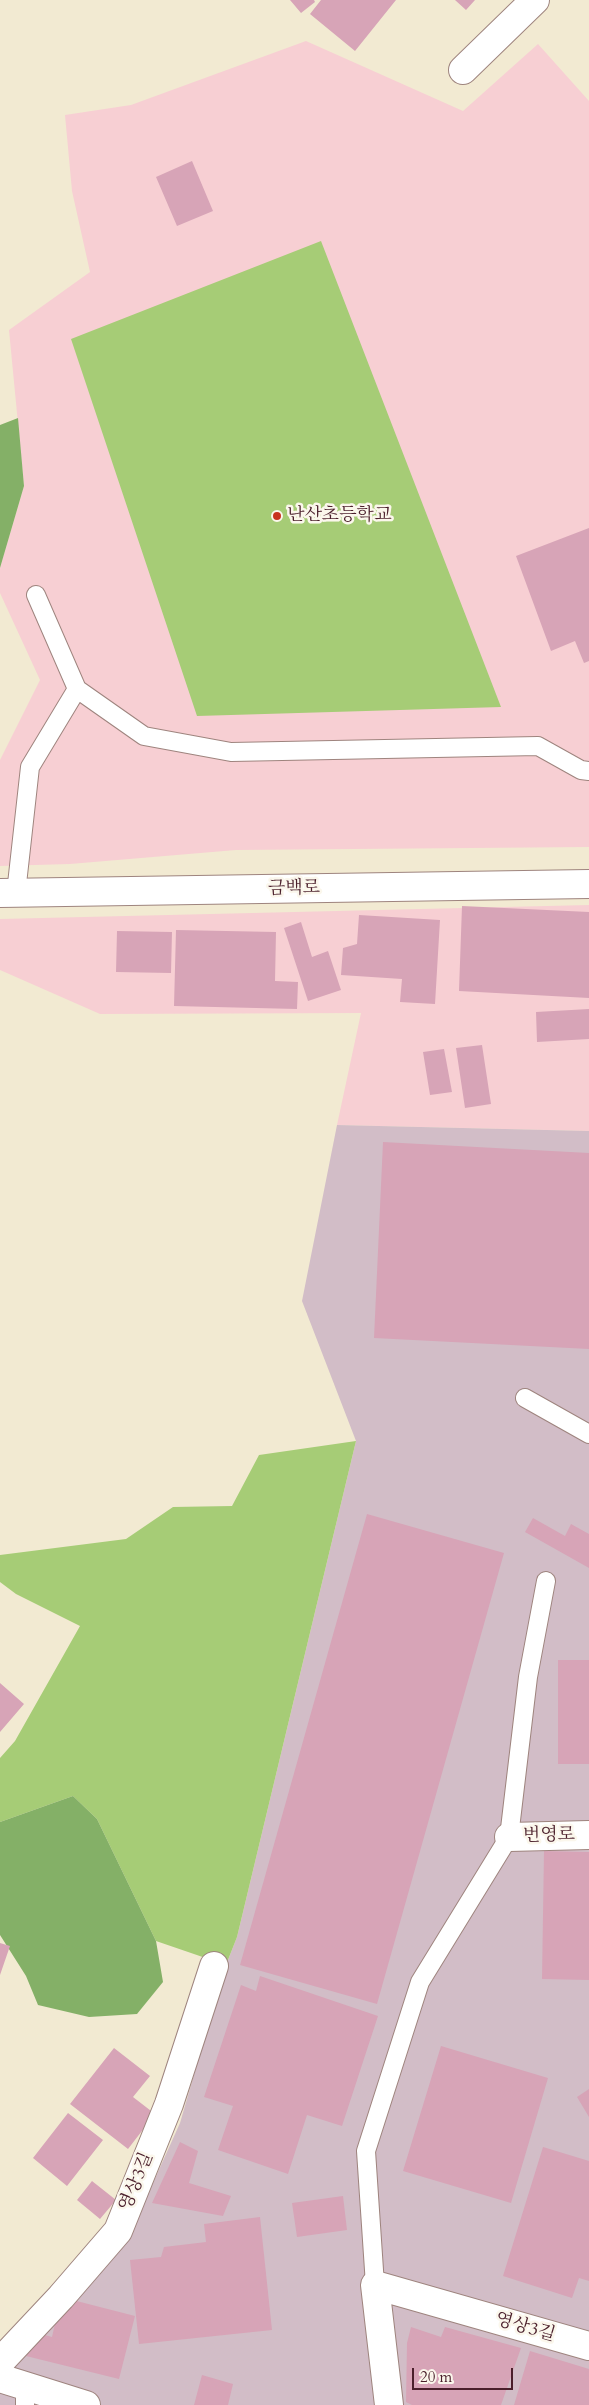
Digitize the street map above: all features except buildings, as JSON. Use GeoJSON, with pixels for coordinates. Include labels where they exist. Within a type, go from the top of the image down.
{"type":"FeatureCollection","features":[{"type":"Feature","properties":{"kind":"street"},"geometry":{"type":"LineString","coordinates":[[463,70],[535,0]]}},
{"type":"Feature","properties":{"kind":"street","name":"금백로"},"geometry":{"type":"LineString","coordinates":[[8,893],[589,884]]}},
{"type":"Feature","properties":{"kind":"street","name":"번영로"},"geometry":{"type":"LineString","coordinates":[[509,1837],[589,1835]]}},
{"type":"Feature","properties":{"kind":"street","name":"영상3길"},"geometry":{"type":"LineString","coordinates":[[0,2362],[61,2297],[118,2231],[169,2104],[214,1966]]}},
{"type":"Feature","properties":{"kind":"street"},"geometry":{"type":"LineString","coordinates":[[375,2285],[389,2405]]}},
{"type":"Feature","properties":{"kind":"street","name":"영상3길"},"geometry":{"type":"LineString","coordinates":[[375,2285],[589,2346]]}},
{"type":"Feature","properties":{"kind":"street"},"geometry":{"type":"LineString","coordinates":[[0,2378],[25,2396],[86,2405]]}},
{"type":"Feature","properties":{"kind":"lane"},"geometry":{"type":"LineString","coordinates":[[36,595],[76,689],[144,736],[231,752],[538,746],[581,770],[589,771]]}},
{"type":"Feature","properties":{"kind":"lane"},"geometry":{"type":"LineString","coordinates":[[8,893],[30,767],[76,689]]}},
{"type":"Feature","properties":{"kind":"lane"},"geometry":{"type":"LineString","coordinates":[[525,1398],[589,1434]]}},
{"type":"Feature","properties":{"kind":"lane"},"geometry":{"type":"LineString","coordinates":[[375,2285],[366,2151],[420,1982],[509,1837],[528,1677],[546,1581]]}},
{"type":"Feature","properties":{"kind":"shaded area"},"geometry":{"type":"Polygon","coordinates":[[[306,41],[463,111],[538,44],[589,101],[589,847],[236,850],[70,864],[0,866],[0,760],[40,680],[0,593],[0,568],[24,486],[9,330],[90,272],[72,191],[65,115],[131,105],[306,41]]]}},
{"type":"Feature","properties":{"kind":"shaded area"},"geometry":{"type":"Polygon","coordinates":[[[589,905],[589,1131],[337,1125],[361,1013],[100,1014],[0,970],[0,919],[589,905]]]}},
{"type":"Feature","properties":{"kind":"shaded area"},"geometry":{"type":"Polygon","coordinates":[[[337,1125],[589,1131],[589,2405],[0,2405],[0,2358],[95,2279],[139,2214],[180,2123],[226,1965],[237,1937],[356,1441],[302,1301],[337,1125]]]}},
{"type":"Feature","properties":{"kind":"green space"},"geometry":{"type":"Polygon","coordinates":[[[321,241],[501,707],[197,716],[71,339],[321,241]]]}},
{"type":"Feature","properties":{"kind":"green space"},"geometry":{"type":"Polygon","coordinates":[[[18,418],[24,486],[0,568],[0,425],[18,418]]]}},
{"type":"Feature","properties":{"kind":"green space"},"geometry":{"type":"Polygon","coordinates":[[[356,1441],[237,1937],[226,1965],[156,1941],[97,1819],[73,1796],[0,1822],[0,1758],[15,1741],[80,1626],[16,1594],[0,1582],[0,1555],[126,1539],[173,1507],[232,1506],[259,1455],[356,1441]]]}},
{"type":"Feature","properties":{"kind":"green space"},"geometry":{"type":"Polygon","coordinates":[[[73,1796],[97,1819],[156,1941],[163,1982],[137,2014],[89,2017],[38,2005],[26,1976],[0,1935],[0,1822],[73,1796]]]}},
{"type":"Feature","properties":{"kind":"place","name":"난산초등학교"},"geometry":{"type":"Point","coordinates":[277,516]}}]}
